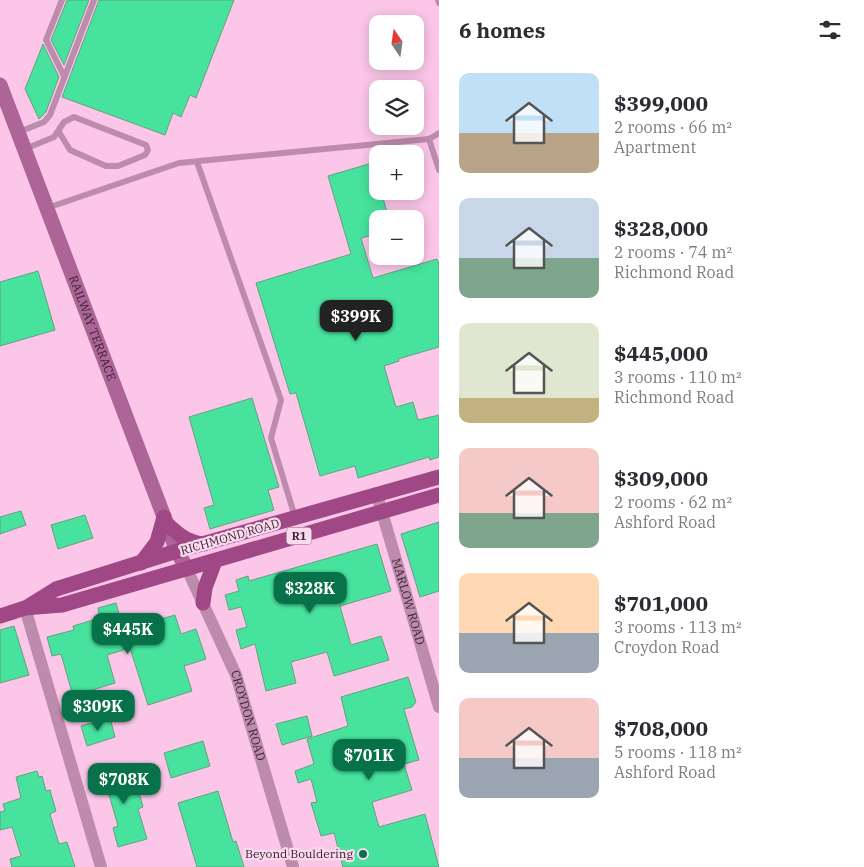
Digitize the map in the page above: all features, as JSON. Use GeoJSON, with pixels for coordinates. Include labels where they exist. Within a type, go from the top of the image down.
{"type":"FeatureCollection","features":[{"type":"Feature","properties":{"kind":"main road","name":"RAILWAY TERRACE"},"geometry":{"type":"LineString","coordinates":[[0,86],[177,551],[187,569]]}},
{"type":"Feature","properties":{"kind":"main road","name":"RICHMOND ROAD"},"geometry":{"type":"LineString","coordinates":[[25,608],[56,589],[177,551],[439,477]]}},
{"type":"Feature","properties":{"kind":"main road","name":"RICHMOND ROAD"},"geometry":{"type":"LineString","coordinates":[[0,616],[25,608],[62,605],[439,495]]}},
{"type":"Feature","properties":{"kind":"main road"},"geometry":{"type":"LineString","coordinates":[[141,563],[157,542],[166,521],[181,537],[195,543],[206,544]]}},
{"type":"Feature","properties":{"kind":"main road"},"geometry":{"type":"LineString","coordinates":[[202,603],[205,588],[215,561]]}},
{"type":"Feature","properties":{"kind":"street","name":"MARLOW ROAD"},"geometry":{"type":"LineString","coordinates":[[376,496],[439,707]]}},
{"type":"Feature","properties":{"kind":"street","name":"CROYDON ROAD"},"geometry":{"type":"LineString","coordinates":[[187,569],[236,675],[293,867]]}},
{"type":"Feature","properties":{"kind":"street"},"geometry":{"type":"LineString","coordinates":[[25,608],[101,867]]}},
{"type":"Feature","properties":{"kind":"lane"},"geometry":{"type":"LineString","coordinates":[[62,0],[46,40],[64,76]]}},
{"type":"Feature","properties":{"kind":"lane"},"geometry":{"type":"LineString","coordinates":[[18,132],[44,122],[50,115],[94,0]]}},
{"type":"Feature","properties":{"kind":"lane"},"geometry":{"type":"LineString","coordinates":[[24,149],[54,137],[64,122],[74,117],[146,145],[148,150],[145,155],[118,166],[106,166],[70,150],[59,132]]}},
{"type":"Feature","properties":{"kind":"lane"},"geometry":{"type":"LineString","coordinates":[[46,208],[179,163],[429,139],[439,133]]}},
{"type":"Feature","properties":{"kind":"lane"},"geometry":{"type":"LineString","coordinates":[[429,139],[439,170]]}},
{"type":"Feature","properties":{"kind":"lane"},"geometry":{"type":"LineString","coordinates":[[197,162],[281,400],[271,438],[295,518]]}},
{"type":"Feature","properties":{"kind":"building"},"geometry":{"type":"Polygon","coordinates":[[[67,0],[89,0],[64,65],[51,40],[67,0]]]}},
{"type":"Feature","properties":{"kind":"building"},"geometry":{"type":"Polygon","coordinates":[[[99,0],[234,0],[196,98],[190,95],[181,117],[173,113],[165,135],[62,97],[99,0]]]}},
{"type":"Feature","properties":{"kind":"building"},"geometry":{"type":"Polygon","coordinates":[[[43,44],[59,77],[46,112],[39,119],[25,89],[43,44]]]}},
{"type":"Feature","properties":{"kind":"building"},"geometry":{"type":"Polygon","coordinates":[[[369,164],[369,200],[384,200],[386,210],[369,210],[369,236],[361,238],[373,278],[417,265],[424,265],[424,263],[437,259],[439,264],[439,347],[398,359],[399,361],[384,366],[396,407],[413,402],[418,420],[439,415],[439,457],[430,460],[429,457],[358,478],[355,466],[320,476],[296,393],[290,394],[256,283],[351,254],[328,176],[369,164]]]}},
{"type":"Feature","properties":{"kind":"building"},"geometry":{"type":"Polygon","coordinates":[[[38,271],[55,330],[0,346],[0,282],[38,271]]]}},
{"type":"Feature","properties":{"kind":"building"},"geometry":{"type":"Polygon","coordinates":[[[252,398],[279,487],[268,490],[274,510],[210,529],[204,508],[214,505],[189,417],[252,398]]]}},
{"type":"Feature","properties":{"kind":"building"},"geometry":{"type":"Polygon","coordinates":[[[21,511],[26,525],[0,534],[0,517],[21,511]]]}},
{"type":"Feature","properties":{"kind":"building"},"geometry":{"type":"Polygon","coordinates":[[[85,515],[93,538],[58,549],[51,525],[85,515]]]}},
{"type":"Feature","properties":{"kind":"building"},"geometry":{"type":"Polygon","coordinates":[[[439,522],[439,591],[420,597],[401,534],[439,522]]]}},
{"type":"Feature","properties":{"kind":"building"},"geometry":{"type":"Polygon","coordinates":[[[377,544],[391,591],[340,606],[351,645],[381,636],[389,660],[334,676],[327,652],[291,662],[296,683],[266,691],[255,644],[241,649],[236,630],[247,627],[241,607],[229,610],[225,595],[239,591],[236,580],[248,576],[249,581],[377,544]]]}},
{"type":"Feature","properties":{"kind":"building"},"geometry":{"type":"Polygon","coordinates":[[[116,603],[123,629],[141,624],[144,633],[163,627],[161,619],[175,615],[181,634],[196,629],[206,659],[184,666],[192,691],[148,705],[130,648],[107,655],[115,683],[73,696],[61,654],[52,656],[47,637],[74,630],[73,626],[100,618],[98,608],[116,603]]]}},
{"type":"Feature","properties":{"kind":"building"},"geometry":{"type":"Polygon","coordinates":[[[14,626],[29,675],[0,683],[0,630],[14,626]]]}},
{"type":"Feature","properties":{"kind":"building"},"geometry":{"type":"Polygon","coordinates":[[[408,677],[416,702],[412,707],[404,709],[419,760],[404,764],[412,790],[372,802],[379,827],[425,814],[439,867],[343,867],[334,833],[321,836],[311,803],[317,802],[311,779],[298,783],[295,771],[314,764],[307,739],[348,726],[341,697],[408,677]]]}},
{"type":"Feature","properties":{"kind":"building"},"geometry":{"type":"Polygon","coordinates":[[[307,716],[312,736],[282,745],[276,724],[307,716]]]}},
{"type":"Feature","properties":{"kind":"building"},"geometry":{"type":"Polygon","coordinates":[[[110,718],[115,737],[87,746],[81,726],[110,718]]]}},
{"type":"Feature","properties":{"kind":"building"},"geometry":{"type":"Polygon","coordinates":[[[203,741],[210,766],[171,778],[164,753],[203,741]]]}},
{"type":"Feature","properties":{"kind":"building"},"geometry":{"type":"Polygon","coordinates":[[[126,765],[133,790],[138,788],[143,807],[138,809],[147,839],[118,847],[113,828],[118,826],[108,791],[103,792],[98,773],[126,765]]]}},
{"type":"Feature","properties":{"kind":"building"},"geometry":{"type":"Polygon","coordinates":[[[37,771],[39,777],[42,776],[46,791],[50,790],[56,811],[50,814],[59,844],[67,842],[75,867],[12,867],[10,859],[21,856],[12,827],[0,830],[0,812],[5,811],[3,804],[21,798],[16,777],[37,771]]]}},
{"type":"Feature","properties":{"kind":"building"},"geometry":{"type":"Polygon","coordinates":[[[218,791],[233,842],[236,841],[244,867],[197,867],[178,803],[218,791]]]}},
{"type":"Feature","properties":{"kind":"place","name":"Beyond Bouldering"},"geometry":{"type":"Point","coordinates":[363,854]}}]}
